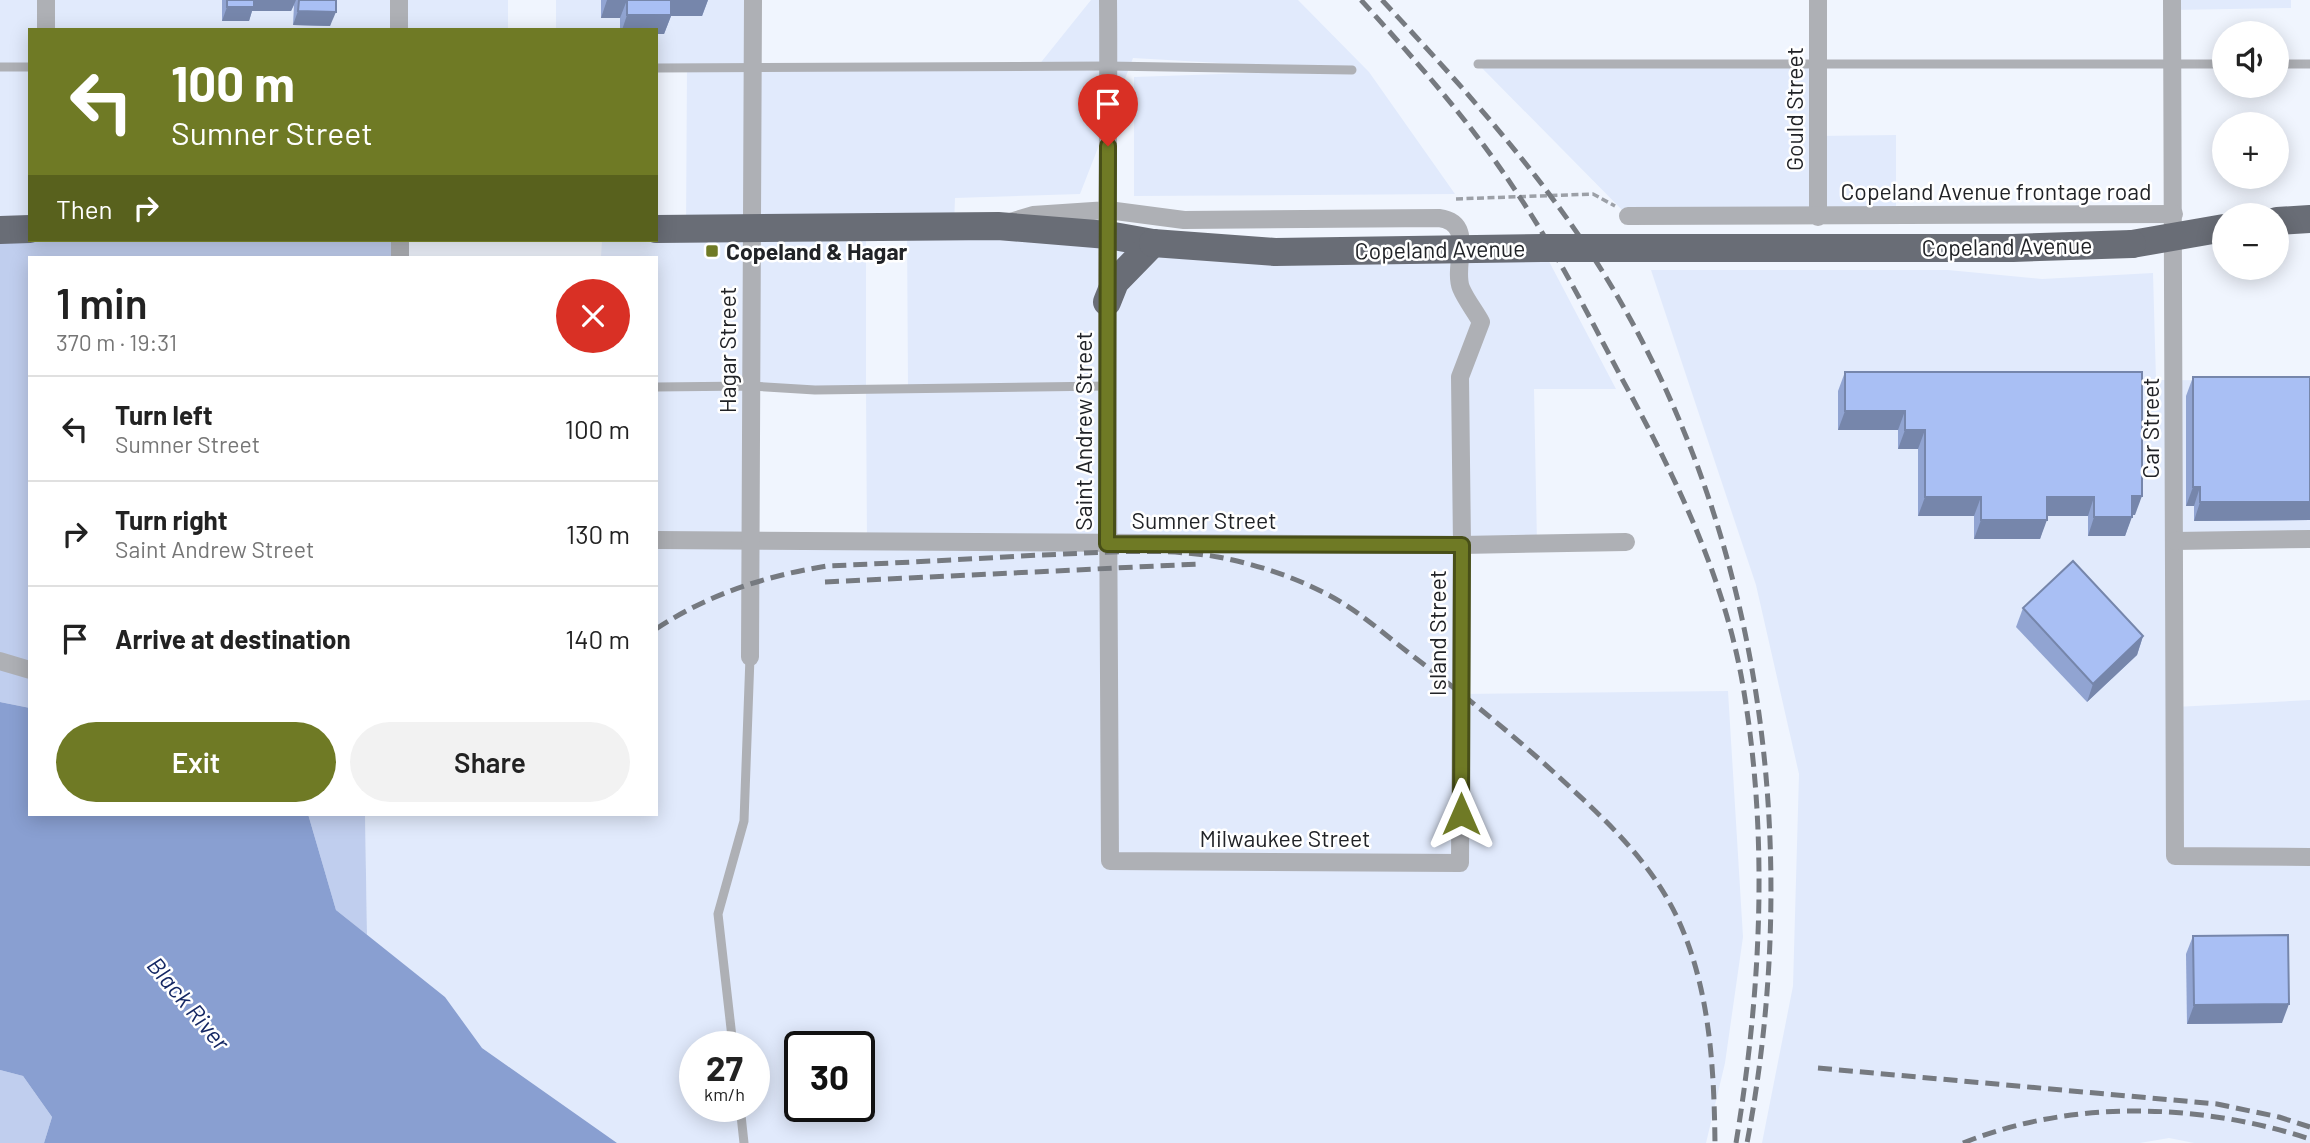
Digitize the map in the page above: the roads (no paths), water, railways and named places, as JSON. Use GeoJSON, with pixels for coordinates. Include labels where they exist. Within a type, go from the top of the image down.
{"type":"FeatureCollection","features":[{"type":"Feature","properties":{"kind":"highway"},"geometry":{"type":"LineString","coordinates":[[2289,220],[2310,219]]}},
{"type":"Feature","properties":{"kind":"highway","name":"Copeland Avenue"},"geometry":{"type":"LineString","coordinates":[[658,229],[1108,223],[1153,243],[1276,252],[1542,248],[2013,248],[2132,244],[2174,226],[2212,228]]}},
{"type":"Feature","properties":{"kind":"highway"},"geometry":{"type":"LineString","coordinates":[[0,230],[28,229]]}},
{"type":"Feature","properties":{"kind":"highway"},"geometry":{"type":"LineString","coordinates":[[1107,302],[1115,282],[1153,243]]}},
{"type":"Feature","properties":{"kind":"street"},"geometry":{"type":"LineString","coordinates":[[46,0],[46,28]]}},
{"type":"Feature","properties":{"kind":"street"},"geometry":{"type":"LineString","coordinates":[[399,0],[399,28]]}},
{"type":"Feature","properties":{"kind":"street","name":"Hagar Street"},"geometry":{"type":"LineString","coordinates":[[750,657],[752,0]]}},
{"type":"Feature","properties":{"kind":"street","name":"Saint Andrew Street"},"geometry":{"type":"LineString","coordinates":[[1108,0],[1107,544],[1110,861]]}},
{"type":"Feature","properties":{"kind":"street","name":"Gould Street"},"geometry":{"type":"LineString","coordinates":[[1818,0],[1818,217]]}},
{"type":"Feature","properties":{"kind":"street","name":"Car Street"},"geometry":{"type":"LineString","coordinates":[[2172,0],[2174,226],[2181,381],[2175,541],[2175,856],[2310,858]]}},
{"type":"Feature","properties":{"kind":"street","name":"Copeland Avenue frontage road"},"geometry":{"type":"LineString","coordinates":[[1628,216],[1818,217],[2174,226]]}},
{"type":"Feature","properties":{"kind":"street","name":"Island Street"},"geometry":{"type":"LineString","coordinates":[[1108,223],[1184,220],[1449,219],[1455,223],[1461,236],[1460,286],[1481,322],[1460,377],[1460,863]]}},
{"type":"Feature","properties":{"kind":"street"},"geometry":{"type":"LineString","coordinates":[[2175,541],[2310,539]]}},
{"type":"Feature","properties":{"kind":"street","name":"Sumner Street"},"geometry":{"type":"LineString","coordinates":[[658,540],[1462,545],[1626,542]]}},
{"type":"Feature","properties":{"kind":"street"},"geometry":{"type":"LineString","coordinates":[[0,661],[28,669]]}},
{"type":"Feature","properties":{"kind":"street","name":"Milwaukee Street"},"geometry":{"type":"LineString","coordinates":[[1110,861],[1460,863]]}},
{"type":"Feature","properties":{"kind":"lane"},"geometry":{"type":"LineString","coordinates":[[1478,64],[2212,64]]}},
{"type":"Feature","properties":{"kind":"lane"},"geometry":{"type":"LineString","coordinates":[[2289,64],[2310,64]]}},
{"type":"Feature","properties":{"kind":"lane"},"geometry":{"type":"LineString","coordinates":[[658,68],[1108,66],[1352,70]]}},
{"type":"Feature","properties":{"kind":"lane"},"geometry":{"type":"LineString","coordinates":[[0,67],[28,67]]}},
{"type":"Feature","properties":{"kind":"lane"},"geometry":{"type":"LineString","coordinates":[[658,387],[751,386],[815,390],[1108,386]]}},
{"type":"Feature","properties":{"kind":"lane"},"geometry":{"type":"LineString","coordinates":[[731,1031],[719,914],[744,821],[750,657]]}},
{"type":"Feature","properties":{"kind":"lane"},"geometry":{"type":"LineString","coordinates":[[742,1122],[744,1143]]}},
{"type":"Feature","properties":{"kind":"water","name":"Black River"},"geometry":{"type":"Polygon","coordinates":[[[0,702],[28,708],[28,816],[309,816],[336,910],[445,997],[482,1048],[617,1143],[44,1143],[52,1117],[23,1076],[0,1070],[0,702]]]}},
{"type":"Feature","properties":{"kind":"railway"},"geometry":{"type":"LineString","coordinates":[[1361,0],[1464,119],[1533,218],[1585,308],[1660,451],[1710,565],[1734,645],[1743,686],[1751,743],[1759,857],[1756,972],[1745,1086],[1736,1143]]}},
{"type":"Feature","properties":{"kind":"railway"},"geometry":{"type":"LineString","coordinates":[[1382,0],[1500,132],[1580,237],[1604,274],[1658,373],[1701,477],[1734,584],[1756,694],[1768,806],[1771,919],[1763,1032],[1747,1143]]}},
{"type":"Feature","properties":{"kind":"railway"},"geometry":{"type":"LineString","coordinates":[[658,628],[696,606],[738,588],[827,566],[1107,552],[1175,552],[1251,564],[1315,588],[1364,618],[1517,740],[1602,818],[1630,847],[1655,879],[1676,915],[1687,942],[1703,998],[1711,1056],[1715,1143]]}},
{"type":"Feature","properties":{"kind":"railway"},"geometry":{"type":"LineString","coordinates":[[825,582],[1199,564]]}},
{"type":"Feature","properties":{"kind":"railway"},"geometry":{"type":"LineString","coordinates":[[1818,1068],[2217,1104],[2279,1117],[2310,1127]]}},
{"type":"Feature","properties":{"kind":"railway"},"geometry":{"type":"LineString","coordinates":[[1963,1143],[2048,1119],[2136,1111],[2225,1118],[2310,1139]]}},
{"type":"Feature","properties":{"kind":"place","name":"Copeland & Hagar"},"geometry":{"type":"Point","coordinates":[712,251]}}]}
